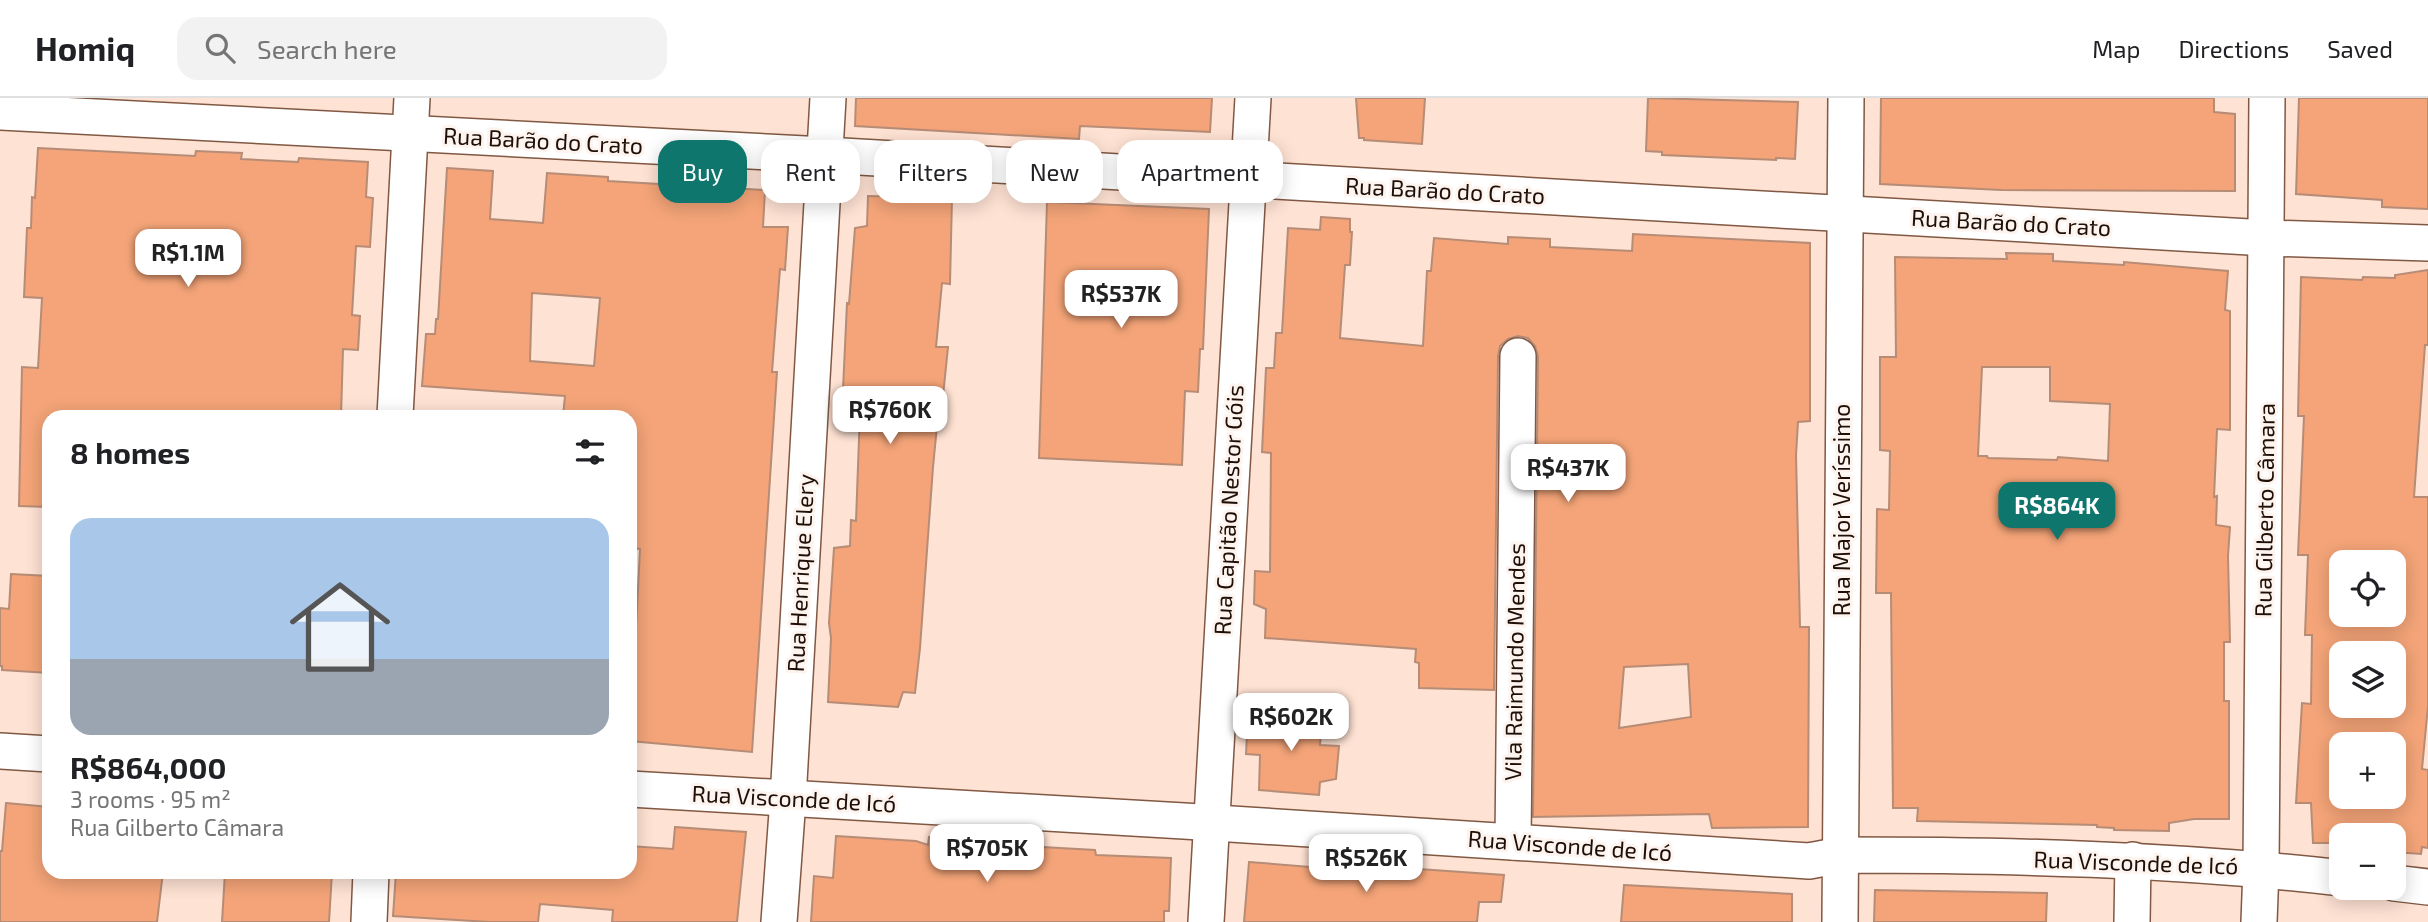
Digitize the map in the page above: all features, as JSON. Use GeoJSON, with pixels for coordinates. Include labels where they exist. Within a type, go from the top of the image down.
{"type":"FeatureCollection","features":[{"type":"Feature","properties":{"kind":"street"},"geometry":{"type":"LineString","coordinates":[[395,410],[412,98]]}},
{"type":"Feature","properties":{"kind":"street","name":"Rua Henrique Elery"},"geometry":{"type":"LineString","coordinates":[[826,140],[828,98]]}},
{"type":"Feature","properties":{"kind":"street","name":"Rua Capitão Nestor Góis"},"geometry":{"type":"LineString","coordinates":[[1250,140],[1253,98]]}},
{"type":"Feature","properties":{"kind":"street","name":"Rua Major Veríssimo"},"geometry":{"type":"LineString","coordinates":[[1840,922],[1846,98]]}},
{"type":"Feature","properties":{"kind":"street","name":"Rua Gilberto Câmara"},"geometry":{"type":"LineString","coordinates":[[2259,922],[2267,98]]}},
{"type":"Feature","properties":{"kind":"street","name":"Rua Barão do Crato"},"geometry":{"type":"LineString","coordinates":[[0,112],[761,152]]}},
{"type":"Feature","properties":{"kind":"street","name":"Rua Barão do Crato"},"geometry":{"type":"LineString","coordinates":[[860,157],[1117,173]]}},
{"type":"Feature","properties":{"kind":"street","name":"Rua Barão do Crato"},"geometry":{"type":"LineString","coordinates":[[1283,183],[2267,238],[2428,243]]}},
{"type":"Feature","properties":{"kind":"street","name":"Rua Henrique Elery"},"geometry":{"type":"LineString","coordinates":[[779,922],[822,203]]}},
{"type":"Feature","properties":{"kind":"street","name":"Rua Capitão Nestor Góis"},"geometry":{"type":"LineString","coordinates":[[1206,922],[1247,203]]}},
{"type":"Feature","properties":{"kind":"street","name":"Vila Raimundo Mendes"},"geometry":{"type":"LineString","coordinates":[[1513,842],[1518,356]]}},
{"type":"Feature","properties":{"kind":"street"},"geometry":{"type":"LineString","coordinates":[[0,751],[42,754]]}},
{"type":"Feature","properties":{"kind":"street","name":"Rua Visconde de Icó"},"geometry":{"type":"LineString","coordinates":[[637,789],[1809,861],[1841,855],[2133,860],[2329,877]]}},
{"type":"Feature","properties":{"kind":"street"},"geometry":{"type":"LineString","coordinates":[[2132,922],[2133,860]]}},
{"type":"Feature","properties":{"kind":"street"},"geometry":{"type":"LineString","coordinates":[[369,922],[372,879]]}},
{"type":"Feature","properties":{"kind":"street"},"geometry":{"type":"LineString","coordinates":[[2406,884],[2428,887]]}},
{"type":"Feature","properties":{"kind":"building"},"geometry":{"type":"Polygon","coordinates":[[[856,98],[1212,98],[1210,132],[1080,126],[1079,139],[855,126],[856,98]]]}},
{"type":"Feature","properties":{"kind":"building"},"geometry":{"type":"Polygon","coordinates":[[[1356,98],[1425,98],[1422,144],[1359,138],[1356,98]]]}},
{"type":"Feature","properties":{"kind":"building"},"geometry":{"type":"Polygon","coordinates":[[[1648,98],[1798,102],[1795,159],[1662,155],[1662,152],[1646,151],[1648,98]]]}},
{"type":"Feature","properties":{"kind":"building"},"geometry":{"type":"Polygon","coordinates":[[[1881,98],[2214,98],[2214,112],[2235,114],[2235,191],[2001,190],[1880,184],[1881,98]]]}},
{"type":"Feature","properties":{"kind":"building"},"geometry":{"type":"Polygon","coordinates":[[[2299,98],[2428,98],[2428,209],[2382,207],[2382,200],[2296,194],[2299,98]]]}},
{"type":"Feature","properties":{"kind":"building"},"geometry":{"type":"Polygon","coordinates":[[[38,148],[195,156],[196,151],[242,153],[241,159],[298,162],[299,158],[368,162],[366,197],[373,198],[370,247],[356,246],[352,315],[360,316],[358,350],[343,349],[341,410],[42,410],[42,507],[19,506],[22,367],[38,368],[42,298],[24,297],[27,228],[31,228],[32,197],[35,198],[38,148]]]}},
{"type":"Feature","properties":{"kind":"building"},"geometry":{"type":"Polygon","coordinates":[[[447,168],[493,171],[490,219],[543,223],[547,173],[658,184],[658,203],[747,203],[747,189],[761,190],[761,203],[764,203],[763,227],[788,227],[785,270],[780,269],[772,372],[777,372],[752,752],[637,742],[640,549],[637,549],[637,410],[564,410],[565,396],[422,386],[426,334],[435,334],[447,168]],[[532,293],[530,361],[594,366],[600,298],[532,293]]]}},
{"type":"Feature","properties":{"kind":"building"},"geometry":{"type":"Polygon","coordinates":[[[868,196],[874,196],[874,203],[952,203],[950,284],[942,283],[936,347],[948,347],[933,467],[920,648],[915,693],[903,692],[898,707],[828,702],[834,548],[850,546],[851,520],[856,521],[860,412],[842,411],[847,303],[849,304],[855,228],[867,226],[868,196]]]}},
{"type":"Feature","properties":{"kind":"building"},"geometry":{"type":"Polygon","coordinates":[[[1047,203],[1209,209],[1203,349],[1200,349],[1198,392],[1185,391],[1182,465],[1039,458],[1047,203]]]}},
{"type":"Feature","properties":{"kind":"building"},"geometry":{"type":"Polygon","coordinates":[[[1321,217],[1350,219],[1350,265],[1345,265],[1340,338],[1423,346],[1427,271],[1431,271],[1434,238],[1508,244],[1508,237],[1550,239],[1550,247],[1632,251],[1633,234],[1810,243],[1810,421],[1798,422],[1796,455],[1800,627],[1809,627],[1808,827],[1712,828],[1709,814],[1533,817],[1538,356],[1535,346],[1528,338],[1518,336],[1508,339],[1500,346],[1498,356],[1494,690],[1419,688],[1416,649],[1265,638],[1266,609],[1254,604],[1255,571],[1270,572],[1271,453],[1262,452],[1266,368],[1274,368],[1276,333],[1282,333],[1288,228],[1320,230],[1321,217]],[[1688,664],[1624,667],[1619,728],[1691,717],[1688,664]]]}},
{"type":"Feature","properties":{"kind":"building"},"geometry":{"type":"Polygon","coordinates":[[[2006,253],[2053,254],[2053,261],[2124,265],[2124,262],[2228,271],[2225,310],[2230,311],[2230,430],[2217,429],[2214,497],[2217,496],[2216,525],[2230,527],[2230,642],[2224,642],[2224,701],[2229,701],[2229,819],[2194,819],[2169,823],[2169,831],[2114,830],[2097,825],[1917,821],[1918,808],[1893,808],[1891,593],[1876,593],[1877,509],[1889,510],[1890,451],[1880,450],[1880,357],[1896,357],[1895,257],[2007,259],[2006,253]],[[1982,367],[1978,456],[2108,461],[2110,404],[2050,401],[2050,367],[1982,367]]]}},
{"type":"Feature","properties":{"kind":"building"},"geometry":{"type":"Polygon","coordinates":[[[2428,270],[2428,345],[2425,345],[2414,497],[2428,497],[2428,706],[2422,769],[2428,770],[2428,848],[2422,847],[2421,854],[2406,853],[2406,823],[2329,823],[2329,843],[2313,843],[2311,803],[2296,803],[2302,703],[2311,704],[2312,635],[2305,635],[2308,555],[2298,555],[2304,416],[2298,416],[2301,277],[2362,280],[2363,277],[2395,278],[2395,275],[2428,270]]]}},
{"type":"Feature","properties":{"kind":"building"},"geometry":{"type":"Polygon","coordinates":[[[11,574],[42,576],[42,673],[2,670],[0,608],[9,609],[11,574]]]}},
{"type":"Feature","properties":{"kind":"building"},"geometry":{"type":"Polygon","coordinates":[[[1248,713],[1322,717],[1320,745],[1339,746],[1336,779],[1320,782],[1319,795],[1259,790],[1260,755],[1246,754],[1248,713]]]}},
{"type":"Feature","properties":{"kind":"building"},"geometry":{"type":"Polygon","coordinates":[[[6,803],[42,806],[42,879],[162,879],[157,922],[0,922],[6,803]]]}},
{"type":"Feature","properties":{"kind":"building"},"geometry":{"type":"Polygon","coordinates":[[[675,827],[746,832],[737,922],[612,922],[613,910],[540,904],[538,922],[393,916],[396,879],[637,879],[637,846],[673,849],[675,827]]]}},
{"type":"Feature","properties":{"kind":"building"},"geometry":{"type":"Polygon","coordinates":[[[836,836],[916,841],[928,845],[929,837],[953,838],[954,842],[1095,850],[1096,855],[1171,858],[1169,911],[1164,911],[1164,922],[811,922],[814,876],[833,878],[836,836]]]}},
{"type":"Feature","properties":{"kind":"building"},"geometry":{"type":"Polygon","coordinates":[[[1249,862],[1348,870],[1348,864],[1504,875],[1501,902],[1479,902],[1477,922],[1244,922],[1249,862]]]}},
{"type":"Feature","properties":{"kind":"building"},"geometry":{"type":"Polygon","coordinates":[[[225,879],[332,879],[329,922],[222,922],[225,879]]]}},
{"type":"Feature","properties":{"kind":"building"},"geometry":{"type":"Polygon","coordinates":[[[1624,885],[1792,894],[1792,922],[1621,922],[1624,885]]]}},
{"type":"Feature","properties":{"kind":"building"},"geometry":{"type":"Polygon","coordinates":[[[1875,890],[2047,893],[2046,922],[1874,922],[1875,890]]]}}]}
